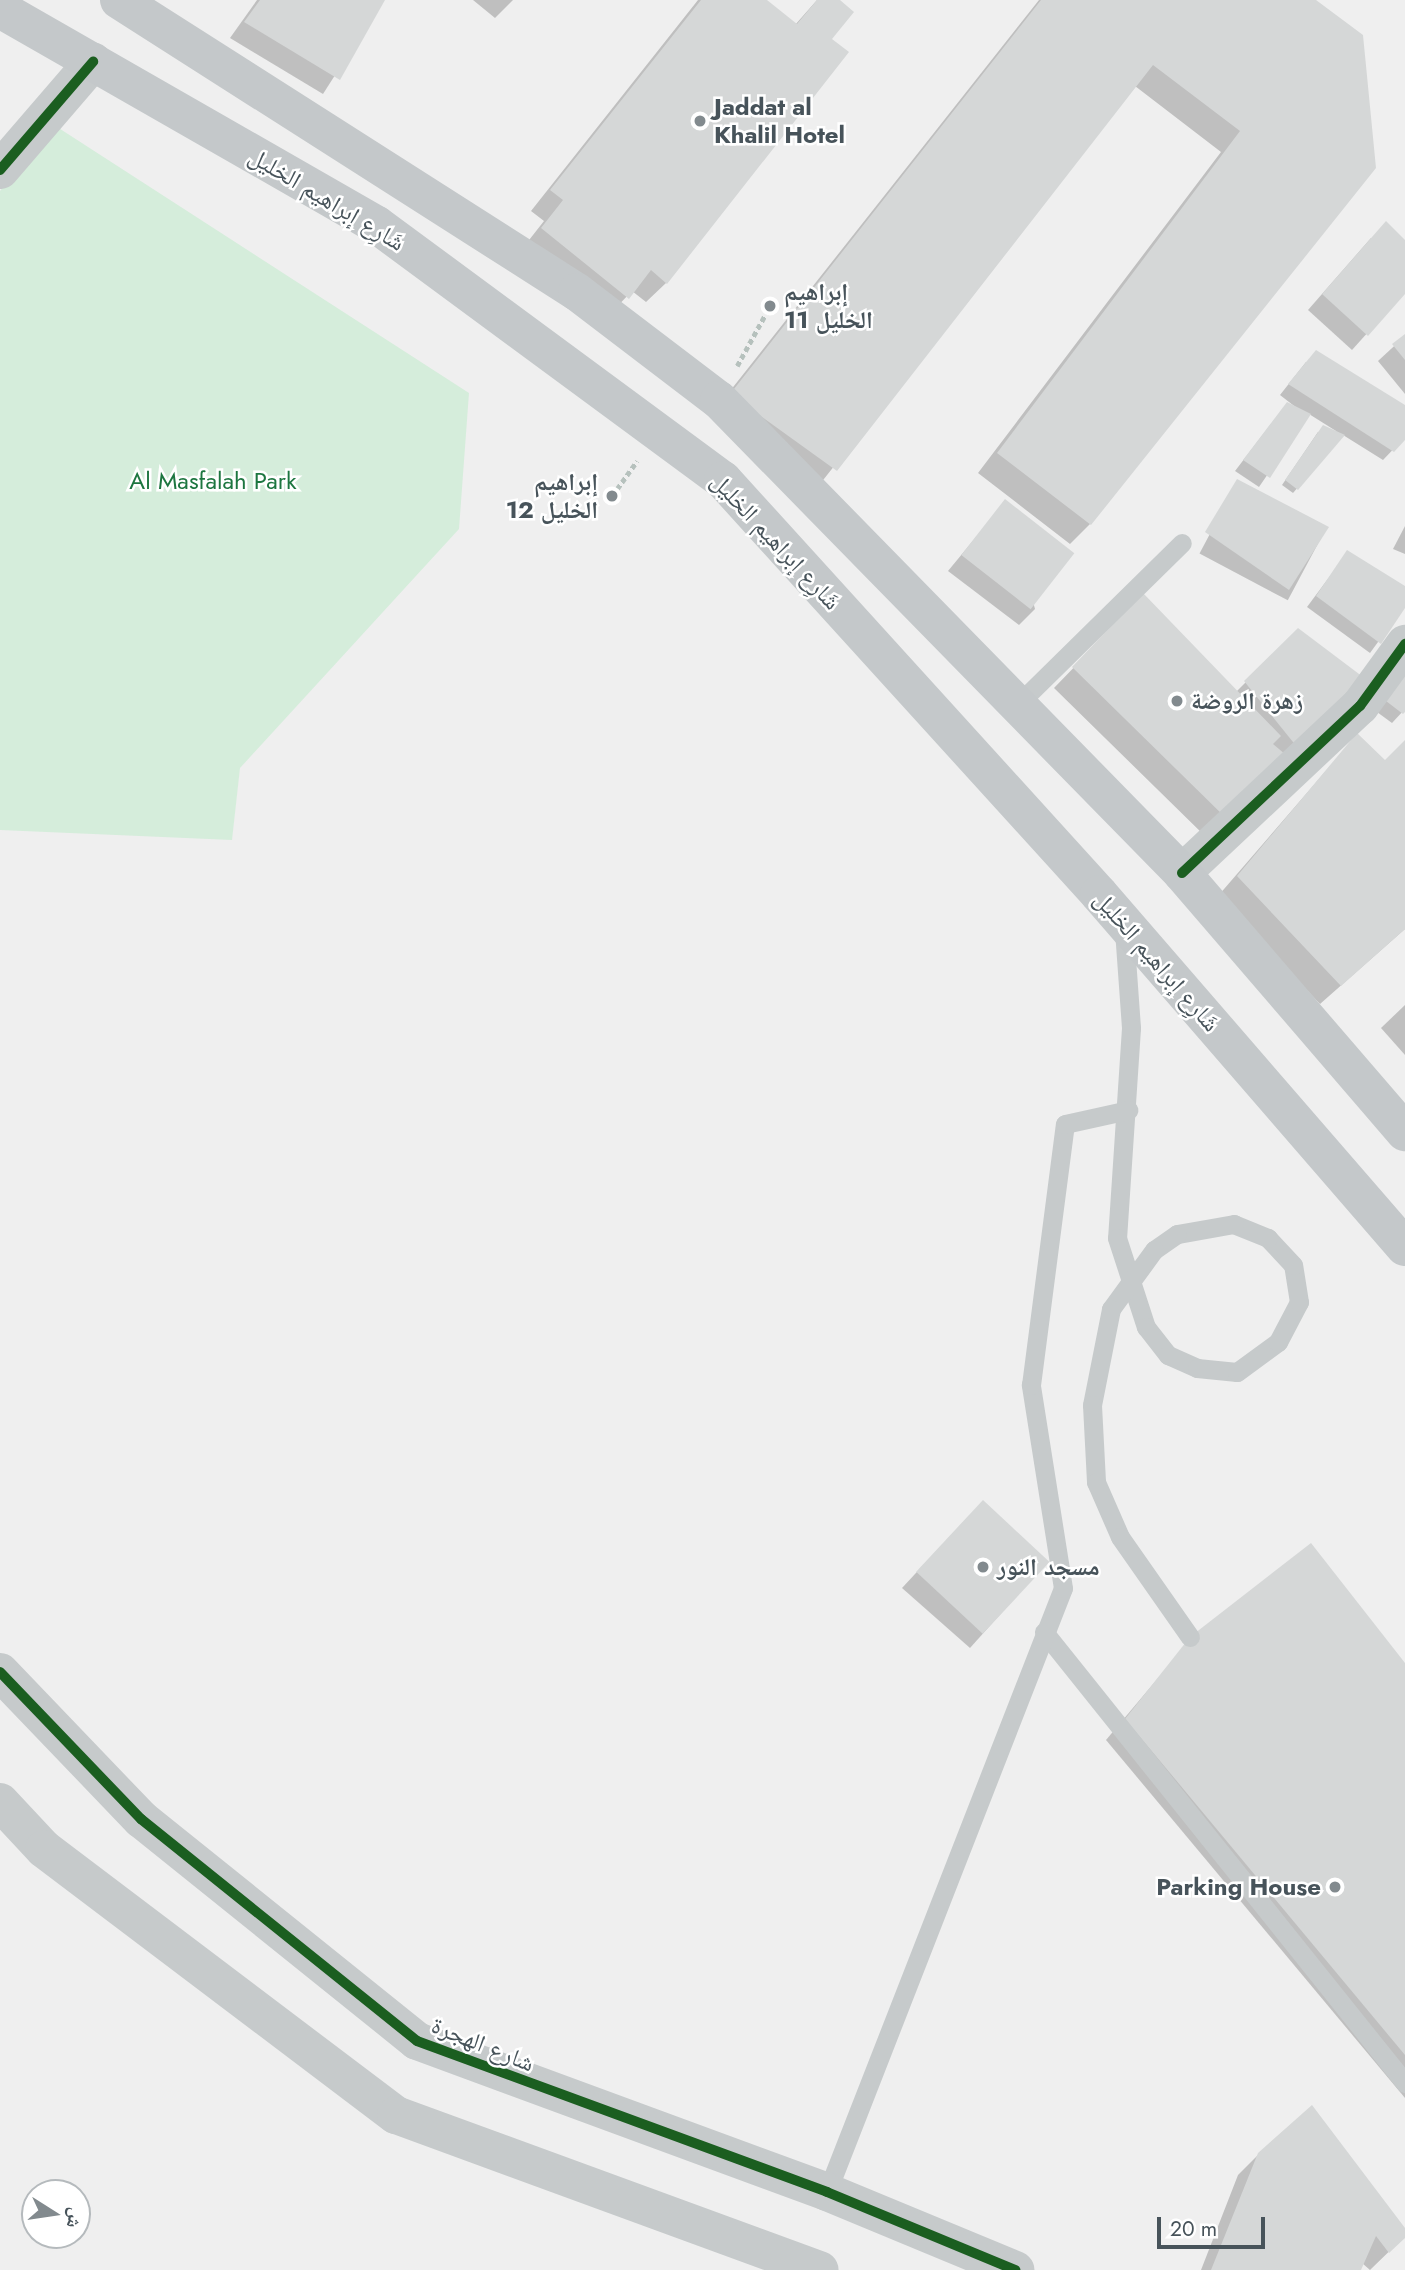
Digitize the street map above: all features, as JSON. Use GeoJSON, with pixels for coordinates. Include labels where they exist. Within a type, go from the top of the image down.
{"type":"FeatureCollection","features":[{"type":"Feature","properties":{"kind":"main road"},"geometry":{"type":"LineString","coordinates":[[139,4],[577,292],[719,400],[1182,873],[1405,1132]]}},
{"type":"Feature","properties":{"kind":"main road","name":"شَارِع إبراهيم الخليل"},"geometry":{"type":"LineString","coordinates":[[0,9],[377,225],[723,480],[1123,922],[1405,1247]]}},
{"type":"Feature","properties":{"kind":"street"},"geometry":{"type":"LineString","coordinates":[[0,170],[93,62]]}},
{"type":"Feature","properties":{"kind":"street"},"geometry":{"type":"LineString","coordinates":[[1182,873],[1360,706],[1405,644]]}},
{"type":"Feature","properties":{"kind":"street","name":"شارع الهجرة"},"geometry":{"type":"LineString","coordinates":[[0,1672],[141,1819],[417,2040],[827,2192],[1015,2270]]}},
{"type":"Feature","properties":{"kind":"street"},"geometry":{"type":"LineString","coordinates":[[0,1802],[44,1849],[396,2115],[819,2270]]}},
{"type":"Feature","properties":{"kind":"lane"},"geometry":{"type":"LineString","coordinates":[[1017,705],[1182,543]]}},
{"type":"Feature","properties":{"kind":"lane"},"geometry":{"type":"LineString","coordinates":[[1123,922],[1128,1110],[1126,1166],[1117,1238],[1129,1276],[1133,1289],[1146,1327],[1168,1355],[1197,1368],[1237,1372],[1278,1342],[1299,1302],[1293,1265],[1268,1238],[1234,1224],[1177,1234],[1154,1250],[1140,1270],[1132,1280],[1125,1289],[1111,1309],[1092,1405],[1096,1482],[1120,1537],[1190,1637]]}},
{"type":"Feature","properties":{"kind":"lane"},"geometry":{"type":"LineString","coordinates":[[827,2192],[1063,1588],[1031,1385],[1065,1124],[1128,1110]]}},
{"type":"Feature","properties":{"kind":"lane"},"geometry":{"type":"LineString","coordinates":[[1045,1632],[1405,2084]]}},
{"type":"Feature","properties":{"kind":"path"},"geometry":{"type":"LineString","coordinates":[[719,400],[770,306]]}},
{"type":"Feature","properties":{"kind":"green space","name":"Al Masfalah Park"},"geometry":{"type":"Polygon","coordinates":[[[54,125],[469,393],[459,529],[240,768],[232,840],[0,830],[0,191],[54,125]]]}},
{"type":"Feature","properties":{"kind":"building"},"geometry":{"type":"Polygon","coordinates":[[[260,0],[385,0],[340,80],[244,22],[260,0]]]}},
{"type":"Feature","properties":{"kind":"building","name":"Jaddat al Khalil Hotel"},"geometry":{"type":"Polygon","coordinates":[[[701,0],[767,0],[797,24],[817,0],[840,0],[854,12],[832,39],[849,52],[667,284],[651,270],[629,299],[541,228],[563,200],[550,190],[701,0]]]}},
{"type":"Feature","properties":{"kind":"building"},"geometry":{"type":"Polygon","coordinates":[[[1041,0],[1316,0],[1363,35],[1376,168],[1091,525],[997,453],[1240,131],[1153,65],[837,471],[730,394],[1041,0]]]}},
{"type":"Feature","properties":{"kind":"building"},"geometry":{"type":"Polygon","coordinates":[[[1386,221],[1405,240],[1405,294],[1368,336],[1322,294],[1386,221]]]}},
{"type":"Feature","properties":{"kind":"building"},"geometry":{"type":"Polygon","coordinates":[[[1405,334],[1405,360],[1392,344],[1405,334]]]}},
{"type":"Feature","properties":{"kind":"building"},"geometry":{"type":"Polygon","coordinates":[[[1316,350],[1405,405],[1405,440],[1394,452],[1288,384],[1316,350]]]}},
{"type":"Feature","properties":{"kind":"building"},"geometry":{"type":"Polygon","coordinates":[[[1287,402],[1311,414],[1270,478],[1243,460],[1287,402]]]}},
{"type":"Feature","properties":{"kind":"building"},"geometry":{"type":"Polygon","coordinates":[[[1323,425],[1345,435],[1298,490],[1285,480],[1323,425]]]}},
{"type":"Feature","properties":{"kind":"building"},"geometry":{"type":"Polygon","coordinates":[[[1237,479],[1329,527],[1289,590],[1205,532],[1237,479]]]}},
{"type":"Feature","properties":{"kind":"building"},"geometry":{"type":"Polygon","coordinates":[[[1005,499],[1074,553],[1031,609],[961,555],[1005,499]]]}},
{"type":"Feature","properties":{"kind":"building"},"geometry":{"type":"Polygon","coordinates":[[[1347,550],[1405,586],[1405,608],[1381,644],[1316,596],[1347,550]]]}},
{"type":"Feature","properties":{"kind":"building","name":"زهرة الروضة"},"geometry":{"type":"Polygon","coordinates":[[[1143,593],[1281,736],[1273,744],[1292,760],[1229,821],[1072,667],[1143,593]]]}},
{"type":"Feature","properties":{"kind":"building"},"geometry":{"type":"Polygon","coordinates":[[[1298,628],[1367,680],[1297,747],[1244,681],[1298,628]]]}},
{"type":"Feature","properties":{"kind":"building"},"geometry":{"type":"Polygon","coordinates":[[[1405,670],[1405,712],[1403,714],[1386,701],[1405,670]]]}},
{"type":"Feature","properties":{"kind":"building"},"geometry":{"type":"Polygon","coordinates":[[[1357,733],[1385,760],[1405,740],[1405,929],[1341,986],[1237,876],[1357,733]]]}},
{"type":"Feature","properties":{"kind":"building","name":"مسجد النور"},"geometry":{"type":"Polygon","coordinates":[[[983,1500],[1050,1562],[983,1634],[916,1572],[983,1500]]]}},
{"type":"Feature","properties":{"kind":"building","name":"Parking House"},"geometry":{"type":"Polygon","coordinates":[[[1311,1543],[1405,1663],[1405,2055],[1125,1719],[1190,1637],[1311,1543]]]}},
{"type":"Feature","properties":{"kind":"building"},"geometry":{"type":"Polygon","coordinates":[[[1312,2105],[1405,2228],[1405,2238],[1389,2253],[1376,2236],[1361,2270],[1211,2270],[1258,2153],[1312,2105]]]}},
{"type":"Feature","properties":{"kind":"cycle path"},"geometry":{"type":"LineString","coordinates":[[0,170],[93,62]]}},
{"type":"Feature","properties":{"kind":"cycle path"},"geometry":{"type":"LineString","coordinates":[[1182,873],[1360,706],[1405,644]]}},
{"type":"Feature","properties":{"kind":"cycle path"},"geometry":{"type":"LineString","coordinates":[[0,1672],[141,1819],[417,2041],[827,2192],[1015,2270]]}},
{"type":"Feature","properties":{"kind":"place","name":"Jaddat al Khalil Hotel"},"geometry":{"type":"Point","coordinates":[700,121]}},
{"type":"Feature","properties":{"kind":"place","name":"إبراهيم الخليل 11"},"geometry":{"type":"Point","coordinates":[770,306]}},
{"type":"Feature","properties":{"kind":"place","name":"إبراهيم الخليل 12"},"geometry":{"type":"Point","coordinates":[612,496]}},
{"type":"Feature","properties":{"kind":"place","name":"زهرة الروضة"},"geometry":{"type":"Point","coordinates":[1177,701]}},
{"type":"Feature","properties":{"kind":"place","name":"مسجد النور"},"geometry":{"type":"Point","coordinates":[983,1567]}},
{"type":"Feature","properties":{"kind":"place","name":"Parking House"},"geometry":{"type":"Point","coordinates":[1335,1887]}}]}
